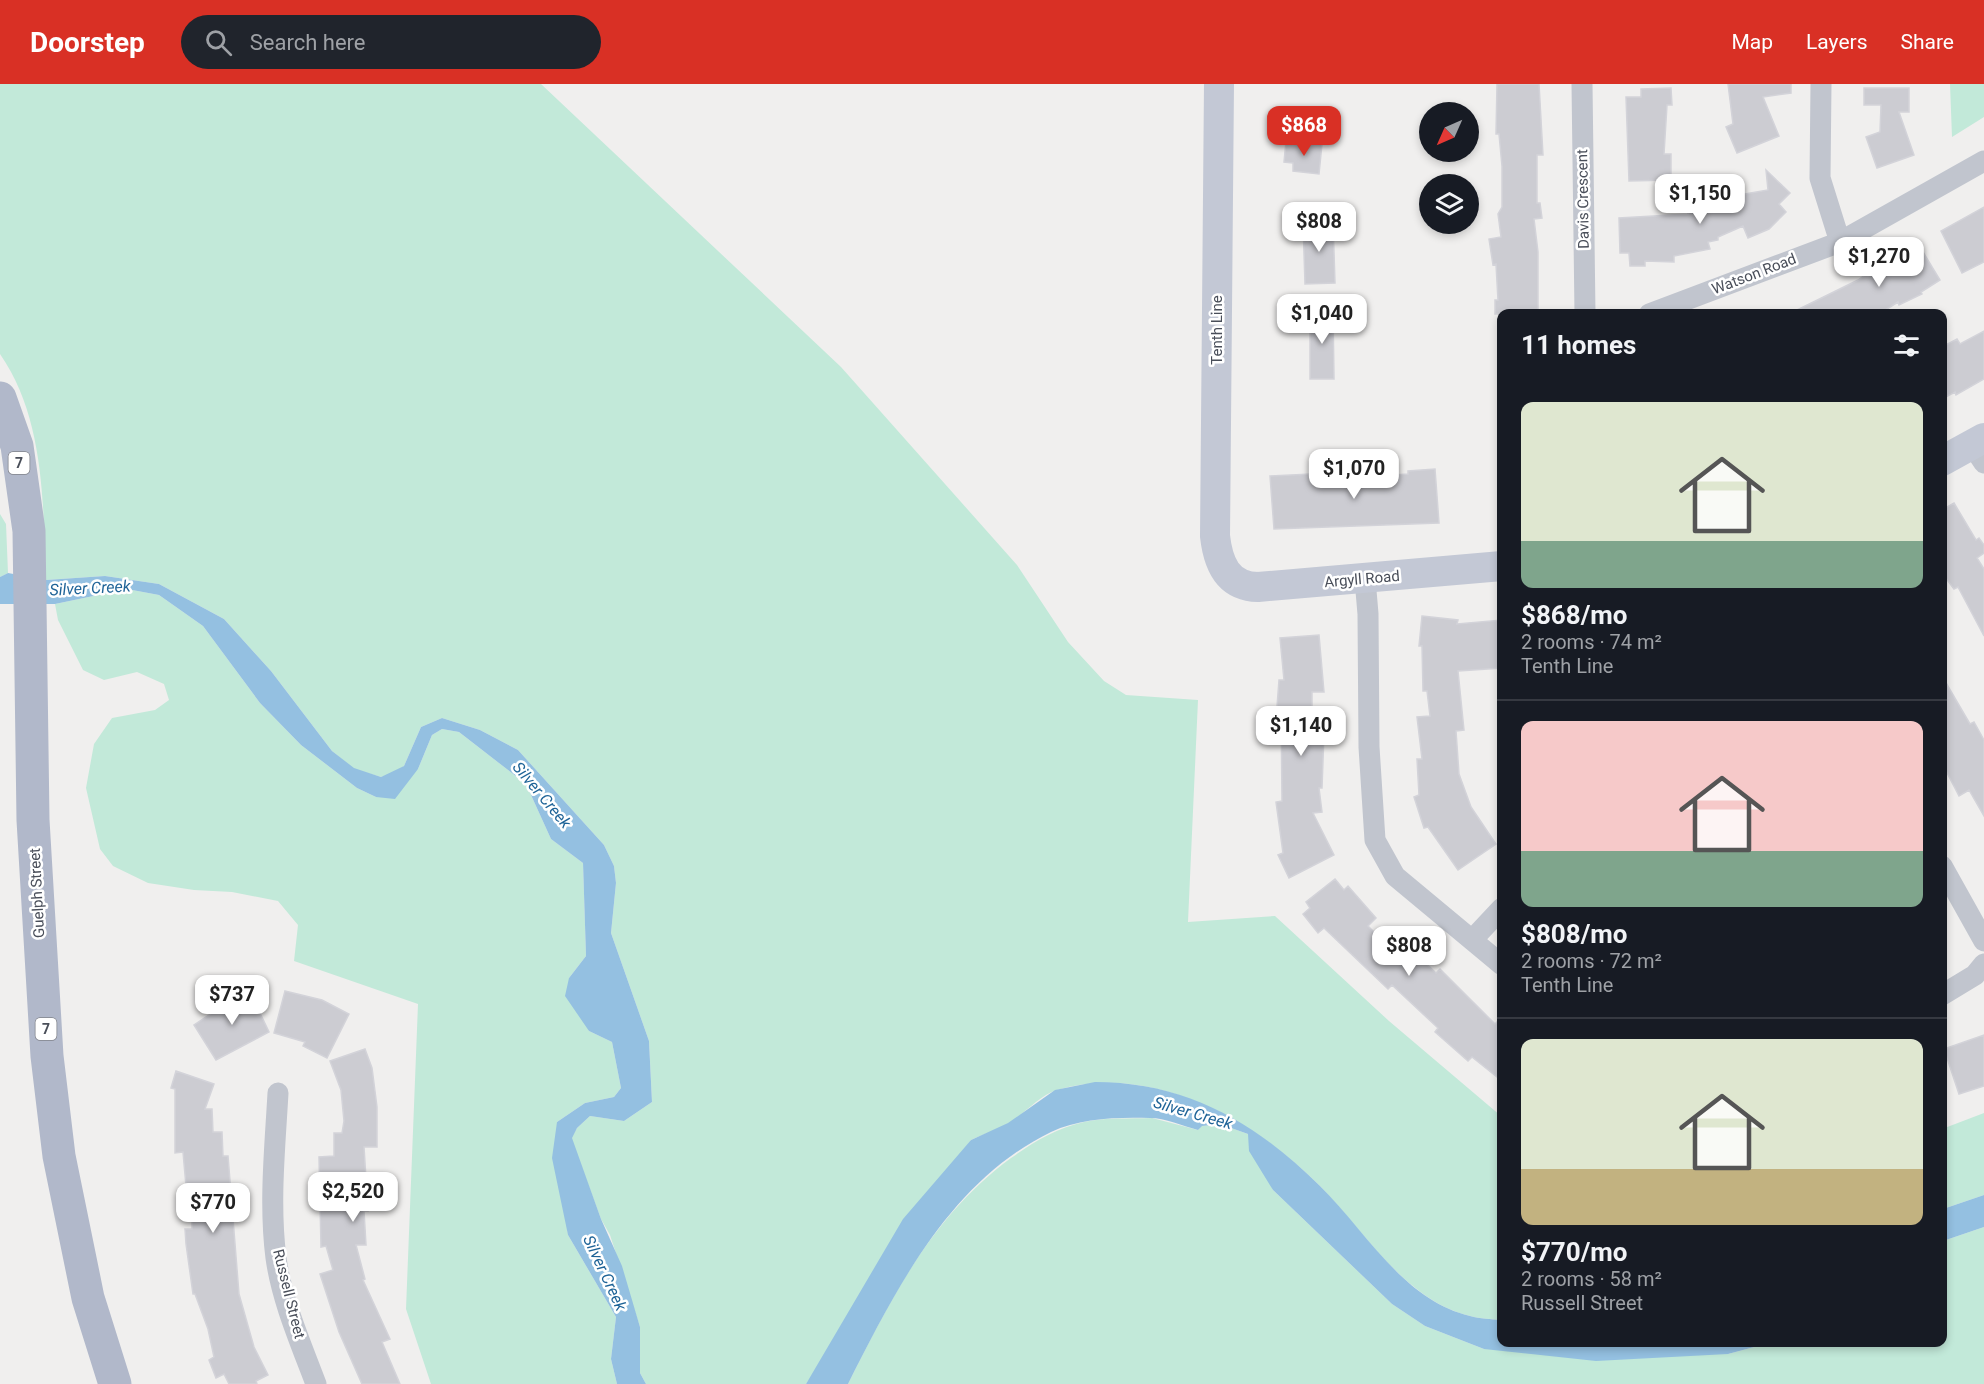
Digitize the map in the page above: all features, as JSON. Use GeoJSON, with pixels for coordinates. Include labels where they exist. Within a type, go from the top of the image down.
{"type":"FeatureCollection","features":[{"type":"Feature","properties":{"kind":"main road","name":"Guelph Street"},"geometry":{"type":"LineString","coordinates":[[0,398],[17,446],[29,531],[33,820],[47,1056],[59,1155],[88,1298],[115,1384]]}},
{"type":"Feature","properties":{"kind":"street","name":"Tenth Line"},"geometry":{"type":"LineString","coordinates":[[1219,84],[1215,536],[1219,561],[1227,574]]}},
{"type":"Feature","properties":{"kind":"street","name":"Davis Crescent"},"geometry":{"type":"LineString","coordinates":[[1582,84],[1585,309]]}},
{"type":"Feature","properties":{"kind":"street"},"geometry":{"type":"LineString","coordinates":[[1821,84],[1821,178],[1840,242]]}},
{"type":"Feature","properties":{"kind":"street","name":"Watson Road"},"geometry":{"type":"LineString","coordinates":[[1662,309],[1840,242],[1984,161]]}},
{"type":"Feature","properties":{"kind":"street"},"geometry":{"type":"LineString","coordinates":[[1947,459],[1980,449]]}},
{"type":"Feature","properties":{"kind":"street","name":"Argyll Road"},"geometry":{"type":"LineString","coordinates":[[1227,574],[1245,587],[1497,566]]}},
{"type":"Feature","properties":{"kind":"street"},"geometry":{"type":"LineString","coordinates":[[1365,579],[1368,614],[1369,747],[1375,840],[1395,876],[1497,961]]}},
{"type":"Feature","properties":{"kind":"street"},"geometry":{"type":"LineString","coordinates":[[1947,875],[1984,941]]}},
{"type":"Feature","properties":{"kind":"street"},"geometry":{"type":"LineString","coordinates":[[1472,940],[1497,913]]}},
{"type":"Feature","properties":{"kind":"street"},"geometry":{"type":"LineString","coordinates":[[1947,992],[1975,975],[1984,964]]}},
{"type":"Feature","properties":{"kind":"street","name":"Russell Street"},"geometry":{"type":"LineString","coordinates":[[278,1093],[274,1187],[276,1258],[296,1330],[316,1384]]}},
{"type":"Feature","properties":{"kind":"green space"},"geometry":{"type":"Polygon","coordinates":[[[0,84],[541,84],[841,367],[1017,565],[1068,642],[1104,681],[1126,695],[1198,700],[1188,922],[1275,916],[1389,1021],[1497,1113],[1497,1320],[1470,1316],[1447,1308],[1426,1296],[1388,1262],[1321,1187],[1295,1163],[1266,1140],[1234,1120],[1200,1103],[1165,1091],[1129,1084],[1093,1083],[1051,1092],[1009,1123],[971,1140],[806,1384],[646,1384],[640,1373],[640,1327],[610,1235],[601,1219],[571,1138],[577,1128],[590,1116],[624,1121],[652,1102],[649,1041],[611,933],[616,883],[614,866],[604,845],[518,750],[480,730],[442,718],[421,727],[404,766],[397,772],[381,777],[354,769],[332,751],[271,671],[224,619],[159,584],[105,576],[46,580],[42,492],[34,434],[15,379],[0,354],[0,84]]]}},
{"type":"Feature","properties":{"kind":"green space"},"geometry":{"type":"Polygon","coordinates":[[[1950,84],[1984,84],[1984,117],[1952,137],[1950,84]]]}},
{"type":"Feature","properties":{"kind":"green space"},"geometry":{"type":"Polygon","coordinates":[[[0,514],[6,524],[8,573],[0,577],[0,514]]]}},
{"type":"Feature","properties":{"kind":"green space"},"geometry":{"type":"Polygon","coordinates":[[[127,589],[159,595],[203,626],[260,703],[301,745],[357,788],[376,797],[418,769],[432,735],[442,729],[459,732],[526,784],[551,839],[583,863],[586,956],[569,978],[589,1031],[612,1042],[621,1088],[614,1097],[585,1103],[557,1122],[568,1235],[616,1317],[611,1359],[617,1384],[431,1384],[406,1309],[418,1004],[294,961],[298,925],[278,901],[232,892],[194,890],[148,883],[113,866],[100,849],[86,788],[94,744],[112,718],[155,710],[169,700],[164,684],[137,672],[104,680],[83,670],[58,620],[55,604],[127,589]]]}},
{"type":"Feature","properties":{"kind":"green space"},"geometry":{"type":"Polygon","coordinates":[[[1984,1113],[1984,1195],[1947,1208],[1947,1127],[1984,1113]]]}},
{"type":"Feature","properties":{"kind":"green space"},"geometry":{"type":"Polygon","coordinates":[[[1152,1118],[1198,1130],[1201,1126],[1220,1124],[1248,1134],[1273,1190],[1392,1304],[1425,1326],[1484,1349],[1728,1354],[1754,1347],[1947,1347],[1947,1240],[1984,1227],[1984,1384],[848,1384],[880,1321],[916,1260],[958,1206],[983,1181],[1028,1146],[1064,1128],[1100,1119],[1152,1118]]]}},
{"type":"Feature","properties":{"kind":"water","name":"Silver Creek"},"geometry":{"type":"Polygon","coordinates":[[[8,573],[46,580],[105,576],[159,584],[224,619],[271,671],[332,751],[354,768],[381,777],[404,766],[421,727],[442,718],[480,730],[518,750],[604,845],[614,866],[616,883],[611,933],[649,1041],[652,1102],[624,1121],[590,1116],[577,1128],[572,1138],[601,1219],[622,1266],[640,1327],[640,1373],[646,1384],[617,1384],[611,1359],[616,1317],[568,1235],[552,1158],[557,1122],[585,1103],[614,1097],[621,1088],[612,1042],[589,1031],[565,996],[569,978],[586,956],[583,863],[551,839],[526,784],[459,732],[442,729],[432,735],[418,769],[395,799],[376,797],[357,788],[301,745],[260,703],[203,626],[159,595],[127,589],[55,604],[0,604],[0,577],[8,573]]]}},
{"type":"Feature","properties":{"kind":"water","name":"Silver Creek"},"geometry":{"type":"Polygon","coordinates":[[[1095,1082],[1160,1089],[1190,1098],[1245,1125],[1296,1163],[1320,1186],[1405,1280],[1446,1308],[1470,1316],[1497,1320],[1497,1347],[1754,1347],[1728,1354],[1596,1361],[1484,1349],[1425,1326],[1392,1304],[1273,1190],[1249,1151],[1248,1134],[1220,1124],[1202,1126],[1198,1130],[1156,1118],[1112,1118],[1087,1121],[1051,1132],[1015,1153],[983,1179],[955,1208],[907,1275],[848,1384],[806,1384],[903,1219],[971,1140],[1008,1123],[1055,1090],[1095,1082]]]}},
{"type":"Feature","properties":{"kind":"water"},"geometry":{"type":"Polygon","coordinates":[[[1984,1195],[1984,1227],[1947,1240],[1947,1208],[1984,1195]]]}},
{"type":"Feature","properties":{"kind":"building"},"geometry":{"type":"Polygon","coordinates":[[[1497,84],[1539,84],[1543,155],[1537,155],[1537,203],[1540,203],[1542,218],[1534,219],[1538,252],[1538,309],[1497,309],[1497,314],[1495,314],[1495,300],[1498,300],[1496,264],[1493,265],[1489,239],[1501,237],[1498,214],[1502,207],[1502,166],[1499,134],[1496,134],[1497,84]]]}},
{"type":"Feature","properties":{"kind":"building"},"geometry":{"type":"Polygon","coordinates":[[[1728,84],[1791,84],[1791,93],[1763,97],[1779,136],[1737,153],[1726,127],[1733,124],[1728,84]]]}},
{"type":"Feature","properties":{"kind":"building"},"geometry":{"type":"Polygon","coordinates":[[[1671,88],[1672,105],[1667,105],[1664,154],[1671,154],[1671,180],[1629,181],[1626,97],[1641,97],[1641,89],[1671,88]]]}},
{"type":"Feature","properties":{"kind":"building"},"geometry":{"type":"Polygon","coordinates":[[[1864,88],[1909,88],[1909,112],[1899,112],[1914,155],[1877,168],[1866,137],[1880,132],[1881,105],[1864,105],[1864,88]]]}},
{"type":"Feature","properties":{"kind":"building"},"geometry":{"type":"Polygon","coordinates":[[[1286,141],[1322,144],[1319,174],[1293,171],[1293,163],[1284,162],[1286,141]]]}},
{"type":"Feature","properties":{"kind":"building"},"geometry":{"type":"Polygon","coordinates":[[[1766,170],[1790,193],[1779,204],[1786,212],[1769,229],[1748,238],[1743,226],[1718,237],[1718,240],[1708,242],[1710,249],[1674,256],[1674,262],[1645,261],[1645,266],[1630,266],[1629,253],[1620,253],[1619,218],[1688,214],[1686,205],[1711,200],[1712,207],[1739,195],[1768,190],[1766,170]]]}},
{"type":"Feature","properties":{"kind":"building"},"geometry":{"type":"Polygon","coordinates":[[[1984,207],[1984,262],[1962,273],[1941,231],[1984,207]]]}},
{"type":"Feature","properties":{"kind":"building"},"geometry":{"type":"Polygon","coordinates":[[[1303,222],[1333,222],[1335,283],[1305,284],[1303,222]]]}},
{"type":"Feature","properties":{"kind":"building"},"geometry":{"type":"Polygon","coordinates":[[[1920,247],[1940,280],[1921,292],[1922,294],[1899,305],[1898,302],[1887,309],[1799,309],[1858,280],[1893,257],[1895,262],[1920,247]]]}},
{"type":"Feature","properties":{"kind":"building"},"geometry":{"type":"Polygon","coordinates":[[[1310,311],[1333,311],[1334,379],[1310,379],[1310,311]]]}},
{"type":"Feature","properties":{"kind":"building"},"geometry":{"type":"Polygon","coordinates":[[[1984,331],[1984,379],[1956,395],[1955,392],[1947,396],[1947,344],[1957,339],[1960,344],[1984,331]]]}},
{"type":"Feature","properties":{"kind":"building"},"geometry":{"type":"Polygon","coordinates":[[[1435,469],[1439,523],[1274,529],[1270,476],[1332,473],[1333,479],[1408,474],[1408,471],[1435,469]]]}},
{"type":"Feature","properties":{"kind":"building"},"geometry":{"type":"Polygon","coordinates":[[[1954,503],[1976,540],[1979,538],[1984,545],[1984,553],[1977,558],[1984,569],[1984,636],[1958,587],[1954,589],[1947,580],[1947,507],[1954,503]]]}},
{"type":"Feature","properties":{"kind":"building"},"geometry":{"type":"Polygon","coordinates":[[[1422,616],[1458,620],[1457,624],[1497,620],[1497,668],[1458,671],[1464,730],[1456,731],[1459,774],[1471,807],[1496,844],[1458,870],[1428,827],[1424,828],[1414,797],[1419,795],[1417,759],[1422,759],[1417,717],[1430,716],[1427,691],[1423,691],[1422,646],[1419,646],[1422,616]]]}},
{"type":"Feature","properties":{"kind":"building"},"geometry":{"type":"Polygon","coordinates":[[[1319,635],[1324,692],[1312,692],[1312,733],[1324,733],[1322,788],[1319,788],[1322,812],[1313,813],[1334,855],[1289,878],[1278,855],[1283,853],[1276,802],[1282,801],[1281,708],[1277,707],[1279,680],[1284,680],[1280,638],[1319,635]]]}},
{"type":"Feature","properties":{"kind":"building"},"geometry":{"type":"Polygon","coordinates":[[[1947,685],[1970,724],[1974,722],[1984,740],[1984,816],[1969,790],[1959,796],[1947,773],[1947,685]]]}},
{"type":"Feature","properties":{"kind":"building"},"geometry":{"type":"Polygon","coordinates":[[[1335,879],[1344,890],[1348,886],[1376,918],[1368,926],[1396,954],[1406,944],[1436,973],[1440,969],[1495,1024],[1497,1022],[1497,1077],[1472,1057],[1468,1061],[1435,1032],[1438,1028],[1392,985],[1388,989],[1324,928],[1318,933],[1303,914],[1310,908],[1306,902],[1335,879]]]}},
{"type":"Feature","properties":{"kind":"building"},"geometry":{"type":"Polygon","coordinates":[[[285,991],[322,1000],[349,1014],[327,1058],[303,1046],[305,1042],[274,1033],[285,991]]]}},
{"type":"Feature","properties":{"kind":"building"},"geometry":{"type":"Polygon","coordinates":[[[250,992],[269,1032],[216,1060],[194,1025],[227,1003],[250,992]]]}},
{"type":"Feature","properties":{"kind":"building"},"geometry":{"type":"Polygon","coordinates":[[[1984,1035],[1984,1086],[1959,1094],[1947,1058],[1947,1048],[1984,1035]]]}},
{"type":"Feature","properties":{"kind":"building"},"geometry":{"type":"Polygon","coordinates":[[[365,1049],[372,1068],[377,1107],[377,1147],[364,1147],[368,1211],[364,1211],[366,1245],[356,1245],[365,1279],[363,1280],[390,1339],[382,1342],[400,1384],[362,1384],[339,1332],[320,1274],[333,1270],[326,1246],[321,1247],[319,1157],[334,1156],[334,1133],[342,1133],[344,1121],[341,1090],[330,1061],[365,1049]]]}},
{"type":"Feature","properties":{"kind":"building"},"geometry":{"type":"Polygon","coordinates":[[[176,1071],[214,1084],[205,1109],[212,1109],[213,1132],[222,1132],[223,1156],[228,1156],[239,1294],[254,1347],[268,1375],[256,1381],[257,1384],[229,1384],[224,1374],[216,1378],[209,1360],[214,1357],[208,1329],[195,1294],[193,1294],[186,1244],[185,1229],[192,1229],[192,1196],[187,1197],[183,1152],[175,1153],[175,1089],[171,1088],[176,1071]]]}}]}
